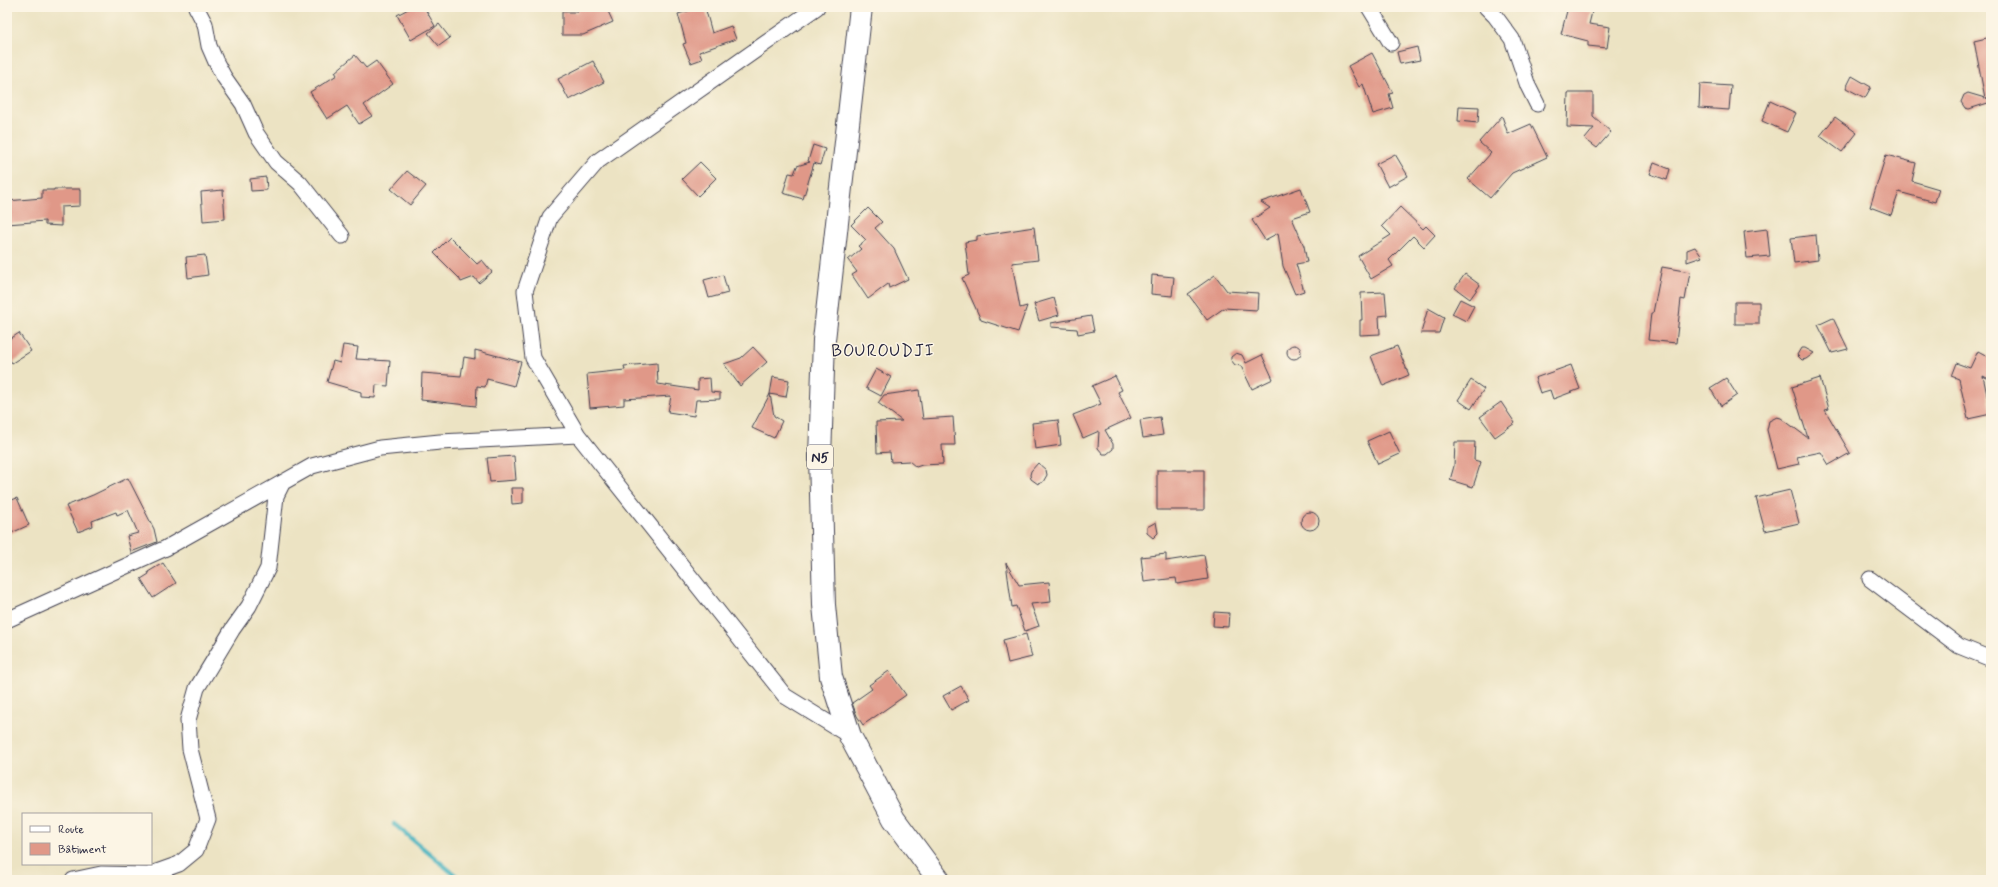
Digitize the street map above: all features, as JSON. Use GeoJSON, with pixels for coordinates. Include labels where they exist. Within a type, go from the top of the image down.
{"type":"FeatureCollection","features":[{"type":"Feature","properties":{"kind":"highway","name":"N5"},"geometry":{"type":"LineString","coordinates":[[861,7],[824,340],[820,457],[824,605],[831,677],[850,736],[894,819],[939,880]]}},
{"type":"Feature","properties":{"kind":"street"},"geometry":{"type":"LineString","coordinates":[[196,7],[205,24],[208,46],[242,104],[259,137],[276,162],[300,183],[342,236]]}},
{"type":"Feature","properties":{"kind":"street"},"geometry":{"type":"LineString","coordinates":[[817,7],[598,161],[550,217],[525,291],[533,358],[578,435],[785,696],[850,736]]}},
{"type":"Feature","properties":{"kind":"street"},"geometry":{"type":"LineString","coordinates":[[1369,7],[1391,43]]}},
{"type":"Feature","properties":{"kind":"street"},"geometry":{"type":"LineString","coordinates":[[1486,7],[1495,16],[1512,39],[1528,86],[1537,104]]}},
{"type":"Feature","properties":{"kind":"street"},"geometry":{"type":"LineString","coordinates":[[7,620],[166,548],[312,466],[380,448],[440,442],[578,435]]}},
{"type":"Feature","properties":{"kind":"street"},"geometry":{"type":"LineString","coordinates":[[73,880],[101,874],[148,875],[180,864],[196,850],[208,819],[190,749],[188,720],[198,688],[214,664],[232,630],[249,606],[268,568],[276,496],[283,482]]}},
{"type":"Feature","properties":{"kind":"street"},"geometry":{"type":"LineString","coordinates":[[1870,579],[1959,646],[1991,659]]}},
{"type":"Feature","properties":{"kind":"building"},"geometry":{"type":"Polygon","coordinates":[[[412,7],[424,7],[435,26],[411,40],[397,15],[412,7]]]}},
{"type":"Feature","properties":{"kind":"building"},"geometry":{"type":"Polygon","coordinates":[[[576,7],[606,7],[613,22],[583,35],[562,35],[562,12],[578,12],[576,7]]]}},
{"type":"Feature","properties":{"kind":"building"},"geometry":{"type":"Polygon","coordinates":[[[705,7],[712,33],[731,26],[736,39],[699,52],[702,59],[691,63],[683,44],[686,43],[678,14],[705,7]]]}},
{"type":"Feature","properties":{"kind":"building"},"geometry":{"type":"Polygon","coordinates":[[[1568,7],[1592,12],[1589,24],[1610,27],[1607,48],[1588,46],[1588,41],[1561,34],[1568,7]]]}},
{"type":"Feature","properties":{"kind":"building"},"geometry":{"type":"Polygon","coordinates":[[[439,24],[450,38],[439,46],[428,33],[439,24]]]}},
{"type":"Feature","properties":{"kind":"building"},"geometry":{"type":"Polygon","coordinates":[[[1991,37],[1991,97],[1986,98],[1991,99],[1991,102],[1969,109],[1965,108],[1961,102],[1964,95],[1968,93],[1985,98],[1974,41],[1991,37]]]}},
{"type":"Feature","properties":{"kind":"building"},"geometry":{"type":"Polygon","coordinates":[[[1417,47],[1420,60],[1400,64],[1397,52],[1417,47]]]}},
{"type":"Feature","properties":{"kind":"building"},"geometry":{"type":"Polygon","coordinates":[[[1372,53],[1393,93],[1389,94],[1393,108],[1373,114],[1363,84],[1359,87],[1348,66],[1372,53]]]}},
{"type":"Feature","properties":{"kind":"building"},"geometry":{"type":"Polygon","coordinates":[[[355,55],[366,68],[376,61],[393,84],[364,105],[372,116],[359,124],[347,106],[327,119],[310,92],[337,75],[335,72],[355,55]]]}},
{"type":"Feature","properties":{"kind":"building"},"geometry":{"type":"Polygon","coordinates":[[[593,61],[604,82],[569,100],[558,79],[593,61]]]}},
{"type":"Feature","properties":{"kind":"building"},"geometry":{"type":"Polygon","coordinates":[[[1852,76],[1871,87],[1865,98],[1846,88],[1852,76]]]}},
{"type":"Feature","properties":{"kind":"building"},"geometry":{"type":"Polygon","coordinates":[[[1700,84],[1731,86],[1729,110],[1699,108],[1700,84]]]}},
{"type":"Feature","properties":{"kind":"building"},"geometry":{"type":"Polygon","coordinates":[[[1568,93],[1593,93],[1593,116],[1611,132],[1597,148],[1585,139],[1594,128],[1567,127],[1568,93]]]}},
{"type":"Feature","properties":{"kind":"building"},"geometry":{"type":"Polygon","coordinates":[[[1770,101],[1796,113],[1787,132],[1762,121],[1770,101]]]}},
{"type":"Feature","properties":{"kind":"building"},"geometry":{"type":"Polygon","coordinates":[[[1459,106],[1479,107],[1478,123],[1458,121],[1459,106]]]}},
{"type":"Feature","properties":{"kind":"building"},"geometry":{"type":"Polygon","coordinates":[[[1502,116],[1508,134],[1531,124],[1547,157],[1512,173],[1490,198],[1468,179],[1491,153],[1479,142],[1502,116]]]}},
{"type":"Feature","properties":{"kind":"building"},"geometry":{"type":"Polygon","coordinates":[[[1835,117],[1857,133],[1842,152],[1820,136],[1835,117]]]}},
{"type":"Feature","properties":{"kind":"building"},"geometry":{"type":"Polygon","coordinates":[[[813,145],[825,149],[820,165],[814,163],[803,199],[783,193],[789,173],[794,174],[797,166],[810,162],[808,161],[813,145]]]}},
{"type":"Feature","properties":{"kind":"building"},"geometry":{"type":"Polygon","coordinates":[[[1395,154],[1408,176],[1388,187],[1376,164],[1395,154]]]}},
{"type":"Feature","properties":{"kind":"building"},"geometry":{"type":"Polygon","coordinates":[[[1886,155],[1916,163],[1912,181],[1939,189],[1935,202],[1899,192],[1891,215],[1870,207],[1886,155]]]}},
{"type":"Feature","properties":{"kind":"building"},"geometry":{"type":"Polygon","coordinates":[[[700,162],[716,178],[698,196],[682,179],[700,162]]]}},
{"type":"Feature","properties":{"kind":"building"},"geometry":{"type":"Polygon","coordinates":[[[1654,163],[1670,169],[1667,180],[1650,174],[1654,163]]]}},
{"type":"Feature","properties":{"kind":"building"},"geometry":{"type":"Polygon","coordinates":[[[407,171],[426,186],[410,205],[391,189],[407,171]]]}},
{"type":"Feature","properties":{"kind":"building"},"geometry":{"type":"Polygon","coordinates":[[[266,177],[267,190],[251,191],[250,179],[266,177]]]}},
{"type":"Feature","properties":{"kind":"building"},"geometry":{"type":"Polygon","coordinates":[[[1301,188],[1310,212],[1292,218],[1304,246],[1307,262],[1296,264],[1304,291],[1295,294],[1283,266],[1278,233],[1265,240],[1252,220],[1270,208],[1261,202],[1301,188]]]}},
{"type":"Feature","properties":{"kind":"building"},"geometry":{"type":"Polygon","coordinates":[[[80,189],[80,206],[61,207],[61,226],[45,225],[45,221],[7,224],[7,201],[42,198],[42,190],[80,189]]]}},
{"type":"Feature","properties":{"kind":"building"},"geometry":{"type":"Polygon","coordinates":[[[223,190],[225,219],[203,221],[201,192],[223,190]]]}},
{"type":"Feature","properties":{"kind":"building"},"geometry":{"type":"Polygon","coordinates":[[[1400,207],[1423,229],[1426,226],[1435,235],[1424,247],[1413,236],[1389,260],[1393,266],[1371,279],[1358,256],[1391,235],[1382,226],[1400,207]]]}},
{"type":"Feature","properties":{"kind":"building"},"geometry":{"type":"Polygon","coordinates":[[[868,208],[882,222],[875,228],[894,249],[908,279],[889,288],[888,284],[868,299],[852,275],[857,272],[848,260],[861,249],[858,246],[866,240],[851,225],[868,208]]]}},
{"type":"Feature","properties":{"kind":"building"},"geometry":{"type":"Polygon","coordinates":[[[1034,227],[1038,260],[1012,263],[1020,308],[1027,306],[1018,332],[981,320],[962,278],[969,275],[965,242],[977,240],[977,236],[1034,227]]]}},
{"type":"Feature","properties":{"kind":"building"},"geometry":{"type":"Polygon","coordinates":[[[1767,229],[1770,256],[1747,258],[1744,232],[1767,229]]]}},
{"type":"Feature","properties":{"kind":"building"},"geometry":{"type":"Polygon","coordinates":[[[1816,235],[1818,260],[1794,263],[1791,238],[1816,235]]]}},
{"type":"Feature","properties":{"kind":"building"},"geometry":{"type":"Polygon","coordinates":[[[450,237],[477,264],[482,260],[492,272],[479,283],[474,277],[461,282],[459,278],[434,253],[450,237]]]}},
{"type":"Feature","properties":{"kind":"building"},"geometry":{"type":"Polygon","coordinates":[[[1695,247],[1702,257],[1687,262],[1687,250],[1695,247]]]}},
{"type":"Feature","properties":{"kind":"building"},"geometry":{"type":"Polygon","coordinates":[[[205,255],[208,275],[188,278],[186,257],[205,255]]]}},
{"type":"Feature","properties":{"kind":"building"},"geometry":{"type":"Polygon","coordinates":[[[1662,267],[1690,272],[1685,300],[1681,299],[1676,343],[1648,340],[1651,313],[1653,313],[1662,267]]]}},
{"type":"Feature","properties":{"kind":"building"},"geometry":{"type":"Polygon","coordinates":[[[1465,274],[1480,285],[1470,299],[1455,288],[1465,274]]]}},
{"type":"Feature","properties":{"kind":"building"},"geometry":{"type":"Polygon","coordinates":[[[723,275],[728,293],[709,298],[704,280],[723,275]]]}},
{"type":"Feature","properties":{"kind":"building"},"geometry":{"type":"Polygon","coordinates":[[[1152,275],[1174,277],[1172,296],[1151,294],[1152,275]]]}},
{"type":"Feature","properties":{"kind":"building"},"geometry":{"type":"Polygon","coordinates":[[[1215,275],[1227,291],[1258,293],[1257,310],[1224,308],[1207,320],[1188,294],[1215,275]]]}},
{"type":"Feature","properties":{"kind":"building"},"geometry":{"type":"Polygon","coordinates":[[[1385,292],[1387,315],[1379,316],[1380,334],[1360,335],[1360,320],[1362,320],[1361,293],[1385,292]]]}},
{"type":"Feature","properties":{"kind":"building"},"geometry":{"type":"Polygon","coordinates":[[[1054,298],[1059,315],[1039,321],[1034,304],[1054,298]]]}},
{"type":"Feature","properties":{"kind":"building"},"geometry":{"type":"Polygon","coordinates":[[[1460,299],[1474,306],[1466,321],[1452,314],[1460,299]]]}},
{"type":"Feature","properties":{"kind":"building"},"geometry":{"type":"Polygon","coordinates":[[[1735,302],[1759,302],[1759,324],[1735,324],[1735,302]]]}},
{"type":"Feature","properties":{"kind":"building"},"geometry":{"type":"Polygon","coordinates":[[[1428,308],[1444,317],[1439,333],[1421,333],[1428,308]]]}},
{"type":"Feature","properties":{"kind":"building"},"geometry":{"type":"Polygon","coordinates":[[[1091,316],[1094,331],[1078,334],[1077,329],[1051,327],[1051,323],[1091,316]]]}},
{"type":"Feature","properties":{"kind":"building"},"geometry":{"type":"Polygon","coordinates":[[[1833,318],[1848,349],[1832,353],[1818,325],[1833,318]]]}},
{"type":"Feature","properties":{"kind":"building"},"geometry":{"type":"Polygon","coordinates":[[[19,333],[31,351],[12,363],[7,356],[7,341],[19,333]]]}},
{"type":"Feature","properties":{"kind":"building"},"geometry":{"type":"Polygon","coordinates":[[[343,345],[358,347],[356,359],[390,361],[388,386],[376,385],[375,398],[361,397],[361,392],[327,382],[333,361],[340,363],[343,345]]]}},
{"type":"Feature","properties":{"kind":"building"},"geometry":{"type":"Polygon","coordinates":[[[1291,345],[1297,345],[1301,349],[1301,355],[1297,359],[1291,359],[1287,355],[1287,349],[1291,345]]]}},
{"type":"Feature","properties":{"kind":"building"},"geometry":{"type":"Polygon","coordinates":[[[1397,346],[1409,375],[1383,386],[1371,356],[1397,346]]]}},
{"type":"Feature","properties":{"kind":"building"},"geometry":{"type":"Polygon","coordinates":[[[753,347],[767,362],[740,386],[724,364],[741,358],[753,347]]]}},
{"type":"Feature","properties":{"kind":"building"},"geometry":{"type":"Polygon","coordinates":[[[1801,348],[1805,348],[1814,353],[1802,360],[1797,355],[1801,348]]]}},
{"type":"Feature","properties":{"kind":"building"},"geometry":{"type":"Polygon","coordinates":[[[475,350],[521,362],[514,386],[487,379],[485,387],[477,386],[476,406],[421,400],[422,373],[461,376],[464,357],[475,359],[475,350]]]}},
{"type":"Feature","properties":{"kind":"building"},"geometry":{"type":"Polygon","coordinates":[[[1978,351],[1991,358],[1991,380],[1983,376],[1991,414],[1968,419],[1959,379],[1951,376],[1956,363],[1970,368],[1978,351]]]}},
{"type":"Feature","properties":{"kind":"building"},"geometry":{"type":"Polygon","coordinates":[[[1236,353],[1242,355],[1246,363],[1262,355],[1273,379],[1252,389],[1241,366],[1235,365],[1231,360],[1231,357],[1236,353]]]}},
{"type":"Feature","properties":{"kind":"building"},"geometry":{"type":"Polygon","coordinates":[[[657,363],[658,384],[698,390],[698,379],[710,378],[711,392],[720,393],[720,399],[696,400],[694,416],[668,412],[671,396],[624,399],[624,405],[590,408],[587,374],[625,370],[624,366],[657,363]]]}},
{"type":"Feature","properties":{"kind":"building"},"geometry":{"type":"Polygon","coordinates":[[[1571,365],[1580,389],[1553,399],[1550,390],[1540,393],[1535,378],[1571,365]]]}},
{"type":"Feature","properties":{"kind":"building"},"geometry":{"type":"Polygon","coordinates":[[[876,369],[891,377],[881,396],[866,388],[876,369]]]}},
{"type":"Feature","properties":{"kind":"building"},"geometry":{"type":"Polygon","coordinates":[[[1115,376],[1122,390],[1118,392],[1131,418],[1105,430],[1113,444],[1113,449],[1107,454],[1103,454],[1098,448],[1099,431],[1083,438],[1073,415],[1101,404],[1092,386],[1115,376]]]}},
{"type":"Feature","properties":{"kind":"building"},"geometry":{"type":"Polygon","coordinates":[[[773,377],[789,380],[786,397],[770,394],[773,377]]]}},
{"type":"Feature","properties":{"kind":"building"},"geometry":{"type":"Polygon","coordinates":[[[1726,378],[1737,395],[1721,406],[1710,388],[1726,378]]]}},
{"type":"Feature","properties":{"kind":"building"},"geometry":{"type":"Polygon","coordinates":[[[1820,378],[1829,409],[1825,410],[1850,453],[1829,465],[1821,452],[1797,457],[1799,464],[1777,469],[1767,430],[1769,421],[1777,417],[1781,418],[1808,438],[1792,387],[1820,378]]]}},
{"type":"Feature","properties":{"kind":"building"},"geometry":{"type":"Polygon","coordinates":[[[1471,380],[1484,389],[1471,409],[1458,400],[1471,380]]]}},
{"type":"Feature","properties":{"kind":"building"},"geometry":{"type":"Polygon","coordinates":[[[919,390],[923,419],[953,417],[955,445],[942,445],[943,464],[922,465],[916,467],[909,461],[891,462],[890,452],[877,453],[876,422],[902,421],[878,403],[884,395],[919,390]]]}},
{"type":"Feature","properties":{"kind":"building"},"geometry":{"type":"Polygon","coordinates":[[[770,394],[774,416],[782,421],[774,438],[752,428],[770,394]]]}},
{"type":"Feature","properties":{"kind":"building"},"geometry":{"type":"Polygon","coordinates":[[[1501,402],[1515,423],[1495,437],[1480,417],[1501,402]]]}},
{"type":"Feature","properties":{"kind":"building"},"geometry":{"type":"Polygon","coordinates":[[[1160,417],[1163,435],[1143,438],[1140,420],[1160,417]]]}},
{"type":"Feature","properties":{"kind":"building"},"geometry":{"type":"Polygon","coordinates":[[[1058,420],[1061,445],[1035,449],[1032,423],[1058,420]]]}},
{"type":"Feature","properties":{"kind":"building"},"geometry":{"type":"Polygon","coordinates":[[[1389,431],[1400,454],[1378,464],[1367,441],[1389,431]]]}},
{"type":"Feature","properties":{"kind":"building"},"geometry":{"type":"Polygon","coordinates":[[[1455,442],[1475,442],[1474,460],[1481,462],[1473,487],[1450,480],[1454,466],[1455,442]]]}},
{"type":"Feature","properties":{"kind":"building"},"geometry":{"type":"Polygon","coordinates":[[[514,456],[516,480],[490,482],[487,458],[514,456]]]}},
{"type":"Feature","properties":{"kind":"building"},"geometry":{"type":"Polygon","coordinates":[[[1038,463],[1046,470],[1047,475],[1043,482],[1038,484],[1031,479],[1030,475],[1031,471],[1038,463]]]}},
{"type":"Feature","properties":{"kind":"building"},"geometry":{"type":"Polygon","coordinates":[[[1157,470],[1204,470],[1204,510],[1157,510],[1157,470]]]}},
{"type":"Feature","properties":{"kind":"building"},"geometry":{"type":"Polygon","coordinates":[[[128,478],[154,529],[157,542],[131,552],[127,536],[138,533],[128,510],[117,515],[116,512],[92,521],[93,526],[78,532],[66,506],[128,478]]]}},
{"type":"Feature","properties":{"kind":"building"},"geometry":{"type":"Polygon","coordinates":[[[511,488],[523,488],[523,503],[512,504],[511,488]]]}},
{"type":"Feature","properties":{"kind":"building"},"geometry":{"type":"Polygon","coordinates":[[[1790,490],[1799,523],[1765,531],[1756,498],[1790,490]]]}},
{"type":"Feature","properties":{"kind":"building"},"geometry":{"type":"Polygon","coordinates":[[[17,498],[29,525],[7,535],[7,502],[17,498]]]}},
{"type":"Feature","properties":{"kind":"building"},"geometry":{"type":"Polygon","coordinates":[[[1310,512],[1316,515],[1319,521],[1316,527],[1310,530],[1304,527],[1301,521],[1304,515],[1310,512]]]}},
{"type":"Feature","properties":{"kind":"building"},"geometry":{"type":"Polygon","coordinates":[[[1156,522],[1158,533],[1153,538],[1147,533],[1147,527],[1156,522]]]}},
{"type":"Feature","properties":{"kind":"building"},"geometry":{"type":"Polygon","coordinates":[[[1166,554],[1166,561],[1204,555],[1208,579],[1177,584],[1176,578],[1144,582],[1141,557],[1166,554]]]}},
{"type":"Feature","properties":{"kind":"building"},"geometry":{"type":"Polygon","coordinates":[[[163,563],[176,583],[153,598],[141,579],[149,574],[148,572],[163,563]]]}},
{"type":"Feature","properties":{"kind":"building"},"geometry":{"type":"Polygon","coordinates":[[[1006,563],[1019,585],[1049,582],[1051,602],[1031,604],[1039,626],[1025,631],[1016,606],[1012,607],[1006,563]]]}},
{"type":"Feature","properties":{"kind":"building"},"geometry":{"type":"Polygon","coordinates":[[[1214,612],[1229,613],[1228,627],[1213,626],[1214,612]]]}},
{"type":"Feature","properties":{"kind":"building"},"geometry":{"type":"Polygon","coordinates":[[[1026,634],[1032,657],[1008,663],[1003,640],[1026,634]]]}},
{"type":"Feature","properties":{"kind":"building"},"geometry":{"type":"Polygon","coordinates":[[[889,671],[906,695],[863,725],[857,716],[852,703],[872,689],[869,685],[889,671]]]}},
{"type":"Feature","properties":{"kind":"building"},"geometry":{"type":"Polygon","coordinates":[[[961,686],[969,700],[951,710],[943,696],[961,686]]]}},
{"type":"Feature","properties":{"kind":"waterway"},"geometry":{"type":"LineString","coordinates":[[394,824],[461,880]]}},
{"type":"Feature","properties":{"kind":"district","name":"BOUROUDJI"},"geometry":{"type":"Point","coordinates":[883,350]}}]}
